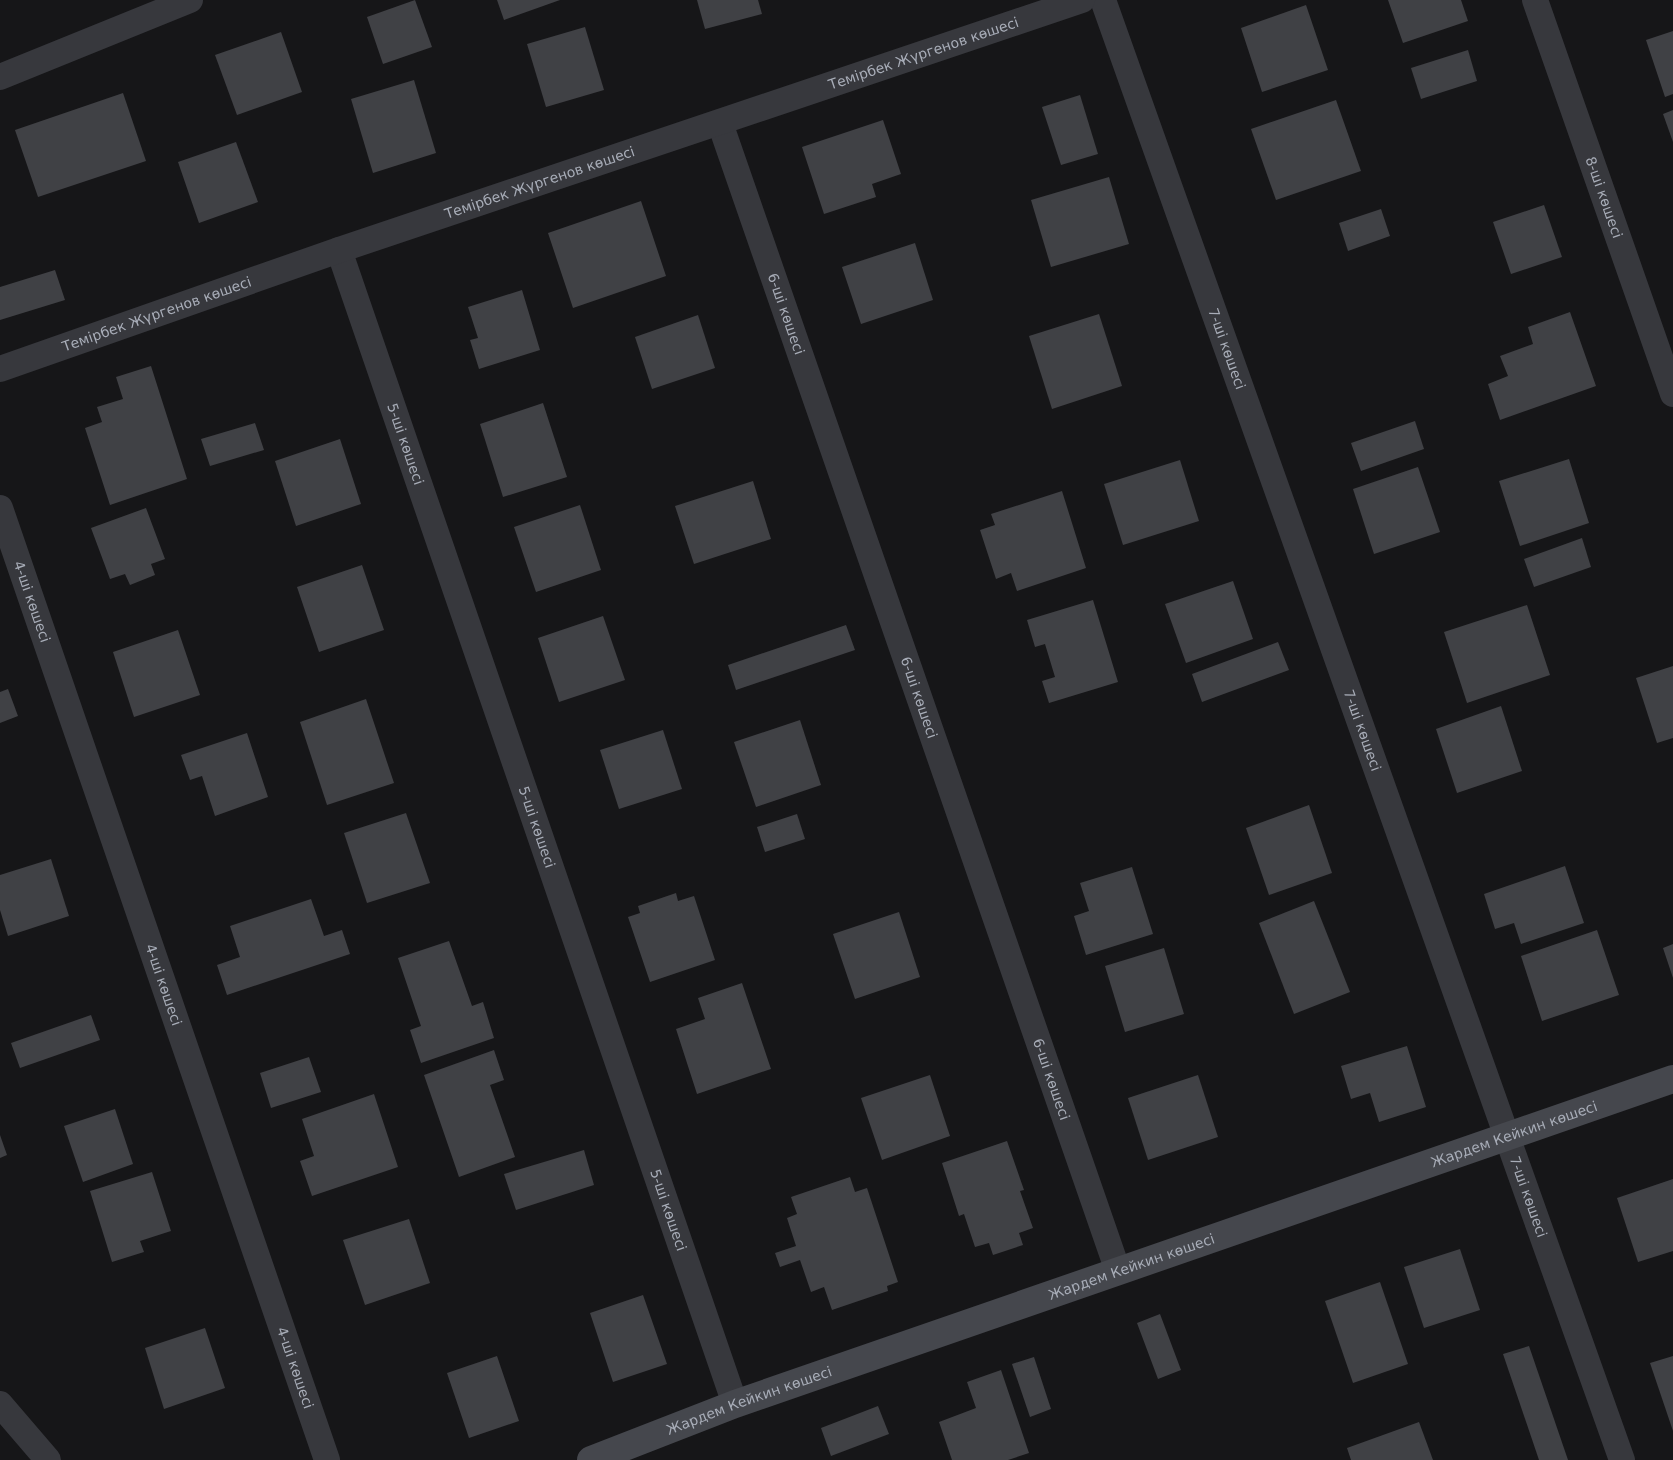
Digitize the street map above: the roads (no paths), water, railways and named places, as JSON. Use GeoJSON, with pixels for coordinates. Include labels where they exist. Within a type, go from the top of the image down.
{"type":"FeatureCollection","features":[{"type":"Feature","properties":{"kind":"street"},"geometry":{"type":"LineString","coordinates":[[0,78],[190,0]]}},
{"type":"Feature","properties":{"kind":"street","name":"Темірбек Жүргенов көшесі"},"geometry":{"type":"LineString","coordinates":[[0,369],[339,250],[1082,0]]}},
{"type":"Feature","properties":{"kind":"street","name":"7-ші көшесі"},"geometry":{"type":"LineString","coordinates":[[1103,0],[1622,1460]]}},
{"type":"Feature","properties":{"kind":"street","name":"8-ші көшесі"},"geometry":{"type":"LineString","coordinates":[[1535,0],[1673,394]]}},
{"type":"Feature","properties":{"kind":"street","name":"6-ші көшесі"},"geometry":{"type":"LineString","coordinates":[[720,123],[1118,1271]]}},
{"type":"Feature","properties":{"kind":"street","name":"5-ші көшесі"},"geometry":{"type":"LineString","coordinates":[[339,250],[735,1404]]}},
{"type":"Feature","properties":{"kind":"street","name":"4-ші көшесі"},"geometry":{"type":"LineString","coordinates":[[0,508],[327,1460]]}},
{"type":"Feature","properties":{"kind":"street","name":"Жардем Кейкин көшесі"},"geometry":{"type":"LineString","coordinates":[[591,1460],[735,1404],[1673,1079]]}},
{"type":"Feature","properties":{"kind":"street"},"geometry":{"type":"LineString","coordinates":[[0,1404],[48,1460]]}}]}
